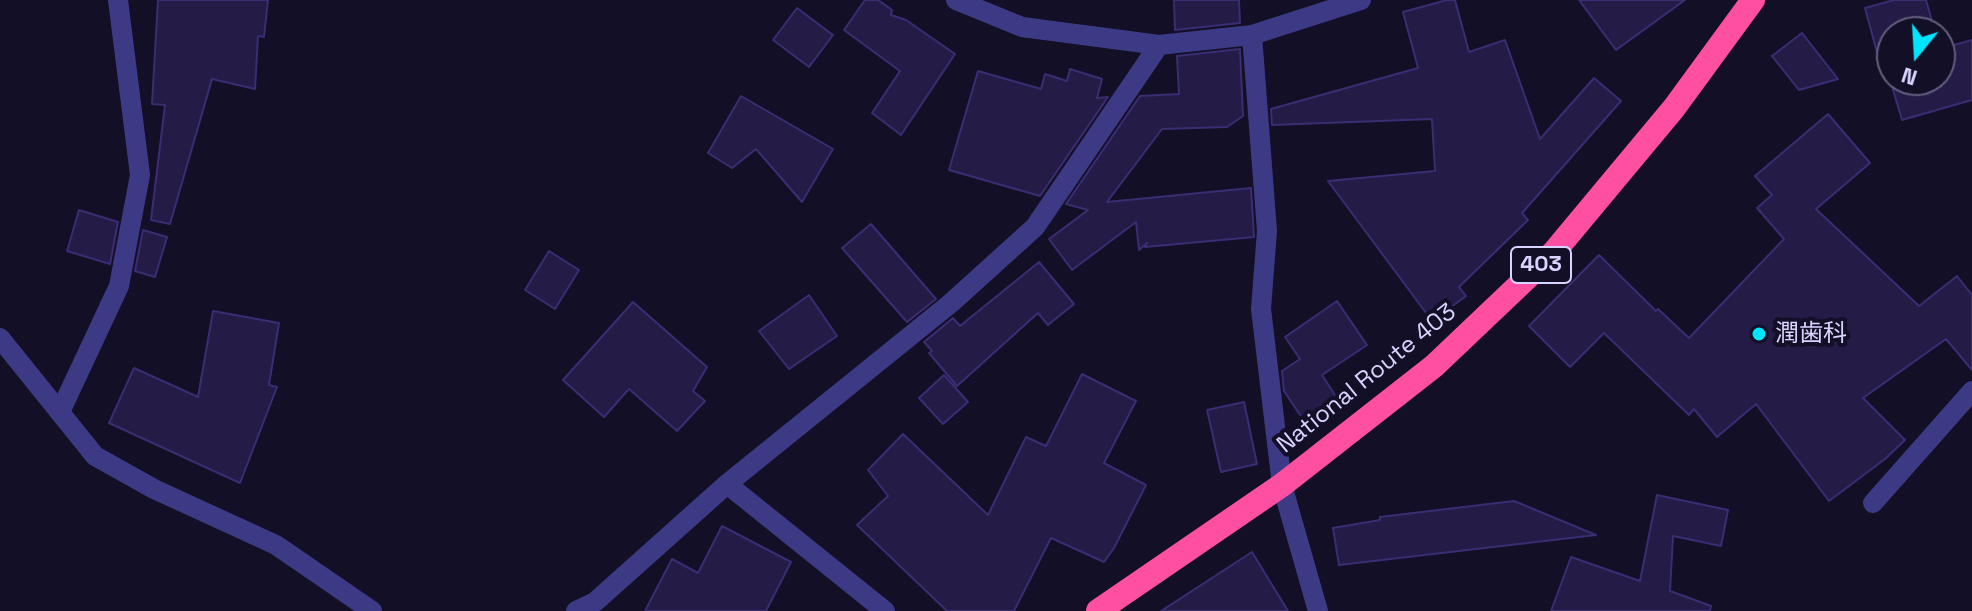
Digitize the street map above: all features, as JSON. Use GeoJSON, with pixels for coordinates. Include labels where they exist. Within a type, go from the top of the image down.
{"type":"FeatureCollection","features":[{"type":"Feature","properties":{"kind":"highway","name":"National Route 403"},"geometry":{"type":"LineString","coordinates":[[1098,611],[1282,485],[1434,366],[1554,252],[1674,108],[1753,0]]}},
{"type":"Feature","properties":{"kind":"street"},"geometry":{"type":"LineString","coordinates":[[60,412],[119,286],[140,175],[118,0]]}},
{"type":"Feature","properties":{"kind":"street"},"geometry":{"type":"LineString","coordinates":[[956,0],[1022,27],[1159,45],[1252,35],[1361,0]]}},
{"type":"Feature","properties":{"kind":"street"},"geometry":{"type":"LineString","coordinates":[[1252,35],[1267,231],[1261,309],[1282,485],[1318,611]]}},
{"type":"Feature","properties":{"kind":"street"},"geometry":{"type":"LineString","coordinates":[[576,611],[595,602],[727,484],[951,303],[1035,227],[1159,45]]}},
{"type":"Feature","properties":{"kind":"street"},"geometry":{"type":"LineString","coordinates":[[0,338],[95,456],[154,489],[276,545],[372,611]]}},
{"type":"Feature","properties":{"kind":"street"},"geometry":{"type":"LineString","coordinates":[[1873,503],[1972,391]]}},
{"type":"Feature","properties":{"kind":"street"},"geometry":{"type":"LineString","coordinates":[[727,484],[885,611]]}},
{"type":"Feature","properties":{"kind":"building"},"geometry":{"type":"Polygon","coordinates":[[[158,0],[268,0],[264,37],[258,36],[255,89],[212,79],[170,224],[151,220],[165,105],[152,104],[158,0]]]}},
{"type":"Feature","properties":{"kind":"building"},"geometry":{"type":"Polygon","coordinates":[[[865,0],[878,0],[892,10],[891,15],[906,20],[955,54],[901,135],[872,113],[900,71],[844,30],[865,0]]]}},
{"type":"Feature","properties":{"kind":"building"},"geometry":{"type":"Polygon","coordinates":[[[1174,0],[1239,0],[1240,23],[1175,30],[1174,0]]]}},
{"type":"Feature","properties":{"kind":"building"},"geometry":{"type":"Polygon","coordinates":[[[1455,0],[1469,52],[1505,40],[1540,139],[1594,78],[1621,101],[1522,213],[1528,220],[1459,287],[1466,296],[1432,321],[1328,181],[1435,171],[1432,119],[1272,125],[1271,109],[1418,68],[1403,12],[1455,0]]]}},
{"type":"Feature","properties":{"kind":"building"},"geometry":{"type":"Polygon","coordinates":[[[1579,0],[1685,0],[1616,50],[1579,0]]]}},
{"type":"Feature","properties":{"kind":"building"},"geometry":{"type":"Polygon","coordinates":[[[1894,0],[1926,0],[1930,16],[1876,16],[1876,49],[1865,8],[1894,0]]]}},
{"type":"Feature","properties":{"kind":"building"},"geometry":{"type":"Polygon","coordinates":[[[797,8],[833,35],[809,67],[773,40],[797,8]]]}},
{"type":"Feature","properties":{"kind":"building"},"geometry":{"type":"Polygon","coordinates":[[[1802,33],[1838,79],[1799,90],[1772,56],[1802,33]]]}},
{"type":"Feature","properties":{"kind":"building"},"geometry":{"type":"Polygon","coordinates":[[[1972,40],[1972,100],[1902,120],[1895,96],[1956,96],[1956,44],[1972,40]]]}},
{"type":"Feature","properties":{"kind":"building"},"geometry":{"type":"Polygon","coordinates":[[[1240,49],[1243,116],[1227,127],[1162,129],[1107,202],[1251,188],[1254,237],[1145,247],[1147,243],[1139,250],[1136,222],[1072,270],[1049,239],[1088,210],[1066,204],[1140,96],[1179,94],[1177,56],[1240,49]]]}},
{"type":"Feature","properties":{"kind":"building"},"geometry":{"type":"Polygon","coordinates":[[[1070,69],[1102,79],[1097,98],[1108,97],[1040,196],[949,170],[978,71],[1041,89],[1045,74],[1067,81],[1070,69]]]}},
{"type":"Feature","properties":{"kind":"building"},"geometry":{"type":"Polygon","coordinates":[[[741,96],[833,149],[802,202],[756,149],[732,168],[708,153],[741,96]]]}},
{"type":"Feature","properties":{"kind":"building"},"geometry":{"type":"Polygon","coordinates":[[[1828,114],[1870,163],[1816,209],[1919,306],[1957,276],[1972,295],[1972,370],[1946,339],[1863,398],[1905,440],[1829,501],[1756,404],[1717,437],[1694,409],[1689,415],[1604,333],[1570,367],[1529,326],[1599,255],[1656,311],[1658,309],[1689,338],[1784,239],[1757,208],[1772,195],[1755,176],[1828,114]]]}},
{"type":"Feature","properties":{"kind":"building"},"geometry":{"type":"Polygon","coordinates":[[[79,210],[118,222],[110,264],[67,251],[79,210]]]}},
{"type":"Feature","properties":{"kind":"building"},"geometry":{"type":"Polygon","coordinates":[[[871,224],[936,299],[907,322],[842,248],[871,224]]]}},
{"type":"Feature","properties":{"kind":"building"},"geometry":{"type":"Polygon","coordinates":[[[143,230],[167,237],[155,277],[135,271],[143,230]]]}},
{"type":"Feature","properties":{"kind":"building"},"geometry":{"type":"Polygon","coordinates":[[[549,251],[579,270],[555,309],[525,290],[549,251]]]}},
{"type":"Feature","properties":{"kind":"building"},"geometry":{"type":"Polygon","coordinates":[[[1039,262],[1074,304],[1048,325],[1038,313],[957,386],[929,353],[932,351],[924,342],[953,318],[960,326],[1039,262]]]}},
{"type":"Feature","properties":{"kind":"building"},"geometry":{"type":"Polygon","coordinates":[[[809,295],[837,336],[789,369],[759,331],[809,295]]]}},
{"type":"Feature","properties":{"kind":"building"},"geometry":{"type":"Polygon","coordinates":[[[1337,301],[1367,345],[1322,375],[1337,398],[1304,421],[1284,391],[1282,371],[1300,359],[1285,337],[1337,301]]]}},
{"type":"Feature","properties":{"kind":"building"},"geometry":{"type":"Polygon","coordinates":[[[633,302],[707,367],[693,391],[705,401],[677,431],[629,389],[604,417],[563,380],[633,302]]]}},
{"type":"Feature","properties":{"kind":"building"},"geometry":{"type":"Polygon","coordinates":[[[213,311],[279,323],[269,385],[277,387],[240,483],[109,423],[134,368],[198,397],[213,311]]]}},
{"type":"Feature","properties":{"kind":"building"},"geometry":{"type":"Polygon","coordinates":[[[1082,374],[1136,401],[1104,463],[1146,485],[1114,548],[1104,562],[1051,538],[1014,611],[947,611],[857,525],[888,496],[868,470],[903,434],[988,515],[1026,437],[1046,446],[1082,374]]]}},
{"type":"Feature","properties":{"kind":"building"},"geometry":{"type":"Polygon","coordinates":[[[944,375],[968,402],[943,424],[919,398],[944,375]]]}},
{"type":"Feature","properties":{"kind":"building"},"geometry":{"type":"Polygon","coordinates":[[[1244,402],[1257,464],[1221,472],[1207,410],[1244,402]]]}},
{"type":"Feature","properties":{"kind":"building"},"geometry":{"type":"Polygon","coordinates":[[[1657,495],[1728,510],[1721,546],[1673,536],[1670,591],[1711,606],[1710,611],[1551,611],[1571,557],[1640,581],[1657,495]]]}},
{"type":"Feature","properties":{"kind":"building"},"geometry":{"type":"Polygon","coordinates":[[[1514,501],[1596,535],[1339,565],[1333,528],[1380,520],[1380,517],[1514,501]]]}},
{"type":"Feature","properties":{"kind":"building"},"geometry":{"type":"Polygon","coordinates":[[[722,526],[791,562],[766,611],[645,611],[672,559],[698,573],[722,526]]]}},
{"type":"Feature","properties":{"kind":"building"},"geometry":{"type":"Polygon","coordinates":[[[1252,552],[1288,611],[1161,611],[1252,552]]]}},
{"type":"Feature","properties":{"kind":"place","name":"潤歯科"},"geometry":{"type":"Point","coordinates":[1759,334]}}]}
